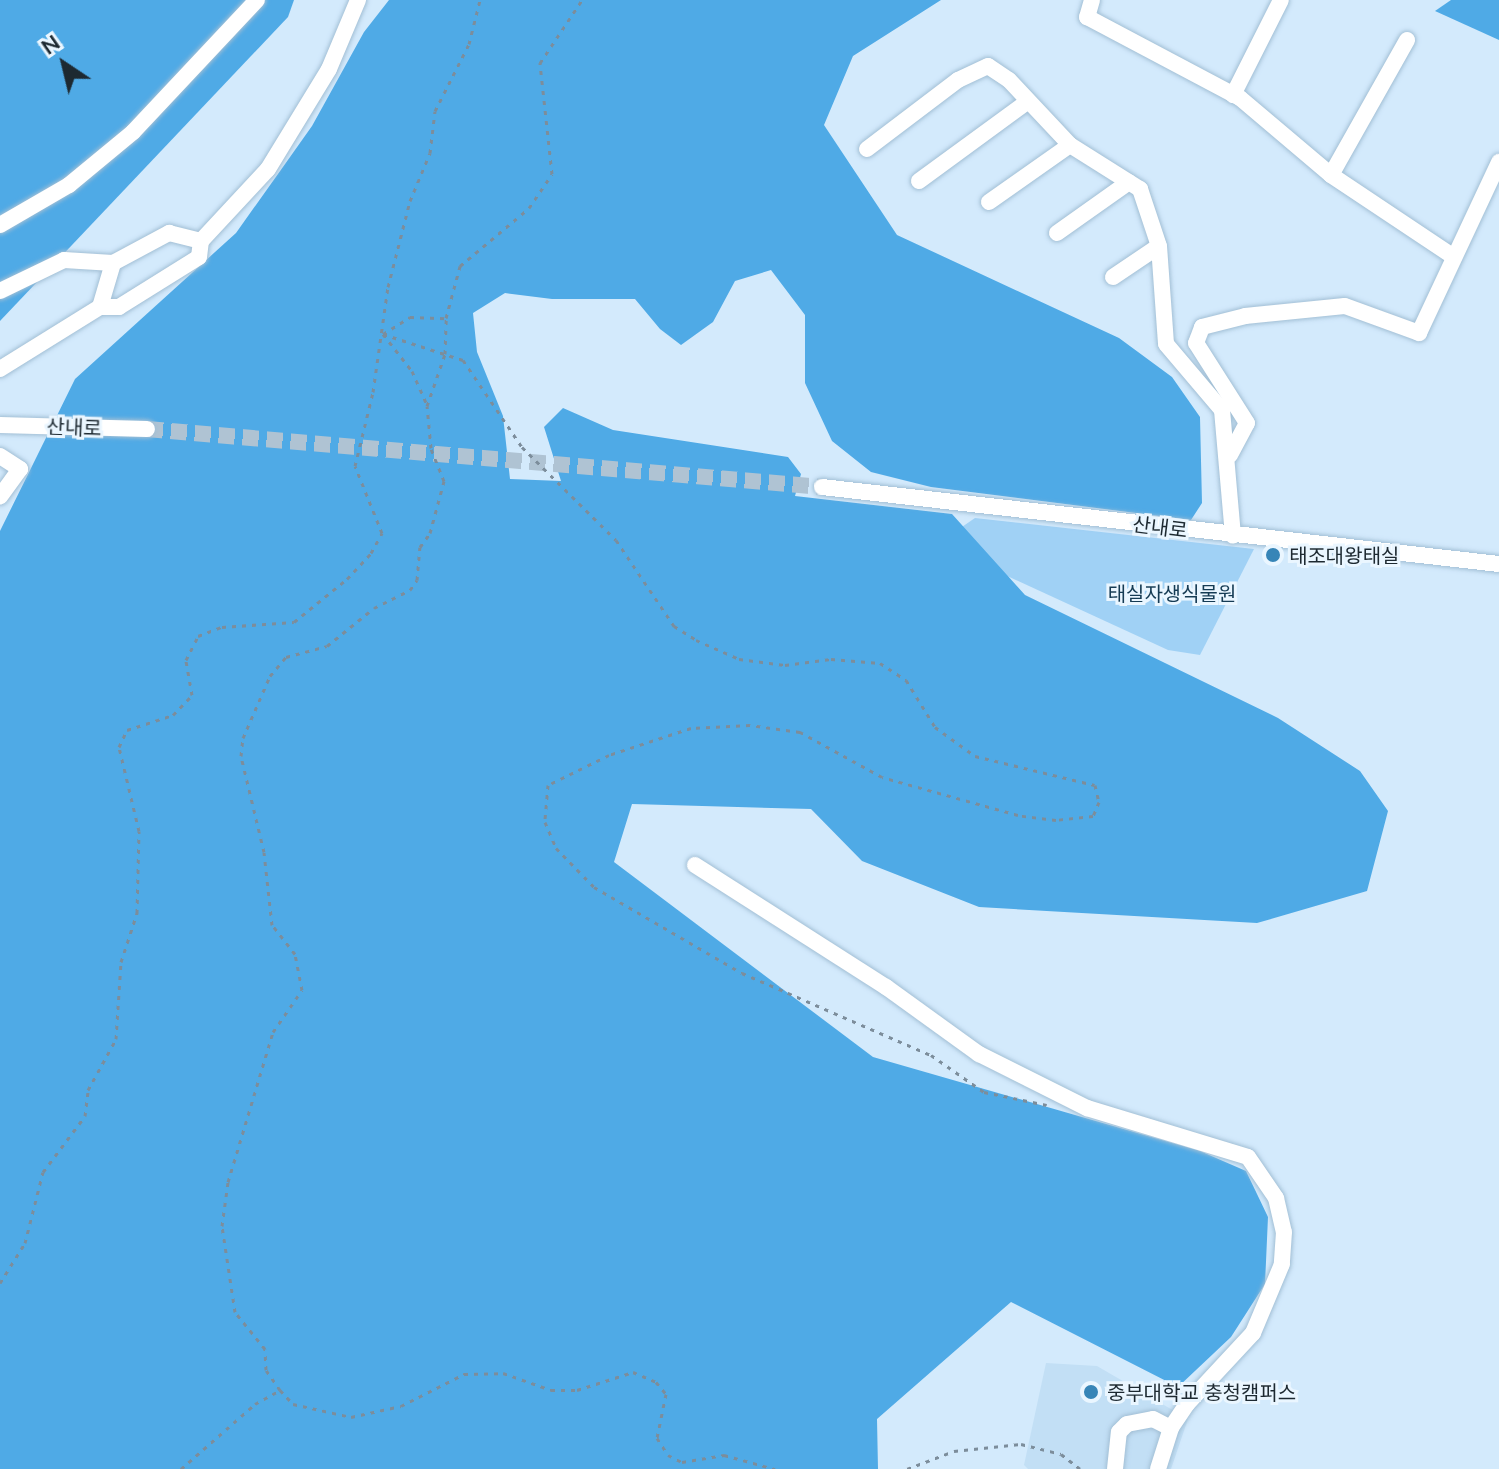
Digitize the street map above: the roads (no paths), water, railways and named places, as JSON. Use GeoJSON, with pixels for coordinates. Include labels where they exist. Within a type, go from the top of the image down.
{"type":"FeatureCollection","features":[{"type":"Feature","properties":{"kind":"street"},"geometry":{"type":"LineString","coordinates":[[0,225],[69,185],[133,132],[257,0]]}},
{"type":"Feature","properties":{"kind":"street"},"geometry":{"type":"LineString","coordinates":[[0,369],[100,307],[119,307],[199,257],[201,241],[268,169],[329,69],[358,0]]}},
{"type":"Feature","properties":{"kind":"street"},"geometry":{"type":"LineString","coordinates":[[1092,0],[1087,17],[1233,95],[1331,175],[1454,257]]}},
{"type":"Feature","properties":{"kind":"street"},"geometry":{"type":"LineString","coordinates":[[1233,95],[1278,4],[1259,0]]}},
{"type":"Feature","properties":{"kind":"street"},"geometry":{"type":"LineString","coordinates":[[1331,175],[1407,40]]}},
{"type":"Feature","properties":{"kind":"street"},"geometry":{"type":"LineString","coordinates":[[867,149],[978,67],[1000,71],[1070,145],[1129,182],[1148,203],[1159,246],[1166,344],[1222,410],[1229,456],[1233,536]]}},
{"type":"Feature","properties":{"kind":"street"},"geometry":{"type":"LineString","coordinates":[[919,181],[1027,102]]}},
{"type":"Feature","properties":{"kind":"street"},"geometry":{"type":"LineString","coordinates":[[989,202],[1070,145]]}},
{"type":"Feature","properties":{"kind":"street"},"geometry":{"type":"LineString","coordinates":[[1229,456],[1247,423],[1196,343],[1202,327],[1245,316],[1345,306],[1419,333],[1499,162]]}},
{"type":"Feature","properties":{"kind":"street"},"geometry":{"type":"LineString","coordinates":[[1057,233],[1129,182]]}},
{"type":"Feature","properties":{"kind":"street"},"geometry":{"type":"LineString","coordinates":[[0,291],[64,260],[113,263],[169,233],[201,241]]}},
{"type":"Feature","properties":{"kind":"street"},"geometry":{"type":"LineString","coordinates":[[1113,277],[1159,246]]}},
{"type":"Feature","properties":{"kind":"street"},"geometry":{"type":"LineString","coordinates":[[100,307],[113,263]]}},
{"type":"Feature","properties":{"kind":"street","name":"산내로"},"geometry":{"type":"LineString","coordinates":[[0,425],[147,429]]}},
{"type":"Feature","properties":{"kind":"street"},"geometry":{"type":"LineString","coordinates":[[0,456],[20,469],[0,497]]}},
{"type":"Feature","properties":{"kind":"street","name":"산내로"},"geometry":{"type":"LineString","coordinates":[[822,487],[1499,564]]}},
{"type":"Feature","properties":{"kind":"street"},"geometry":{"type":"LineString","coordinates":[[695,865],[886,987],[979,1054],[1087,1108],[1248,1157],[1276,1198],[1284,1232],[1282,1264],[1253,1333],[1171,1428],[1158,1469]]}},
{"type":"Feature","properties":{"kind":"street"},"geometry":{"type":"LineString","coordinates":[[1115,1469],[1114,1447],[1127,1424],[1153,1419],[1171,1428]]}},
{"type":"Feature","properties":{"kind":"tunnel"},"geometry":{"type":"LineString","coordinates":[[147,429],[822,487]]}},
{"type":"Feature","properties":{"kind":"place","name":"태조대왕태실"},"geometry":{"type":"Point","coordinates":[1273,555]}},
{"type":"Feature","properties":{"kind":"place","name":"중부대학교 충청캠퍼스"},"geometry":{"type":"Point","coordinates":[1091,1392]}},
{"type":"Feature","properties":{"kind":"park label","name":"태실자생식물원"},"geometry":{"type":"Point","coordinates":[1172,593]}}]}
